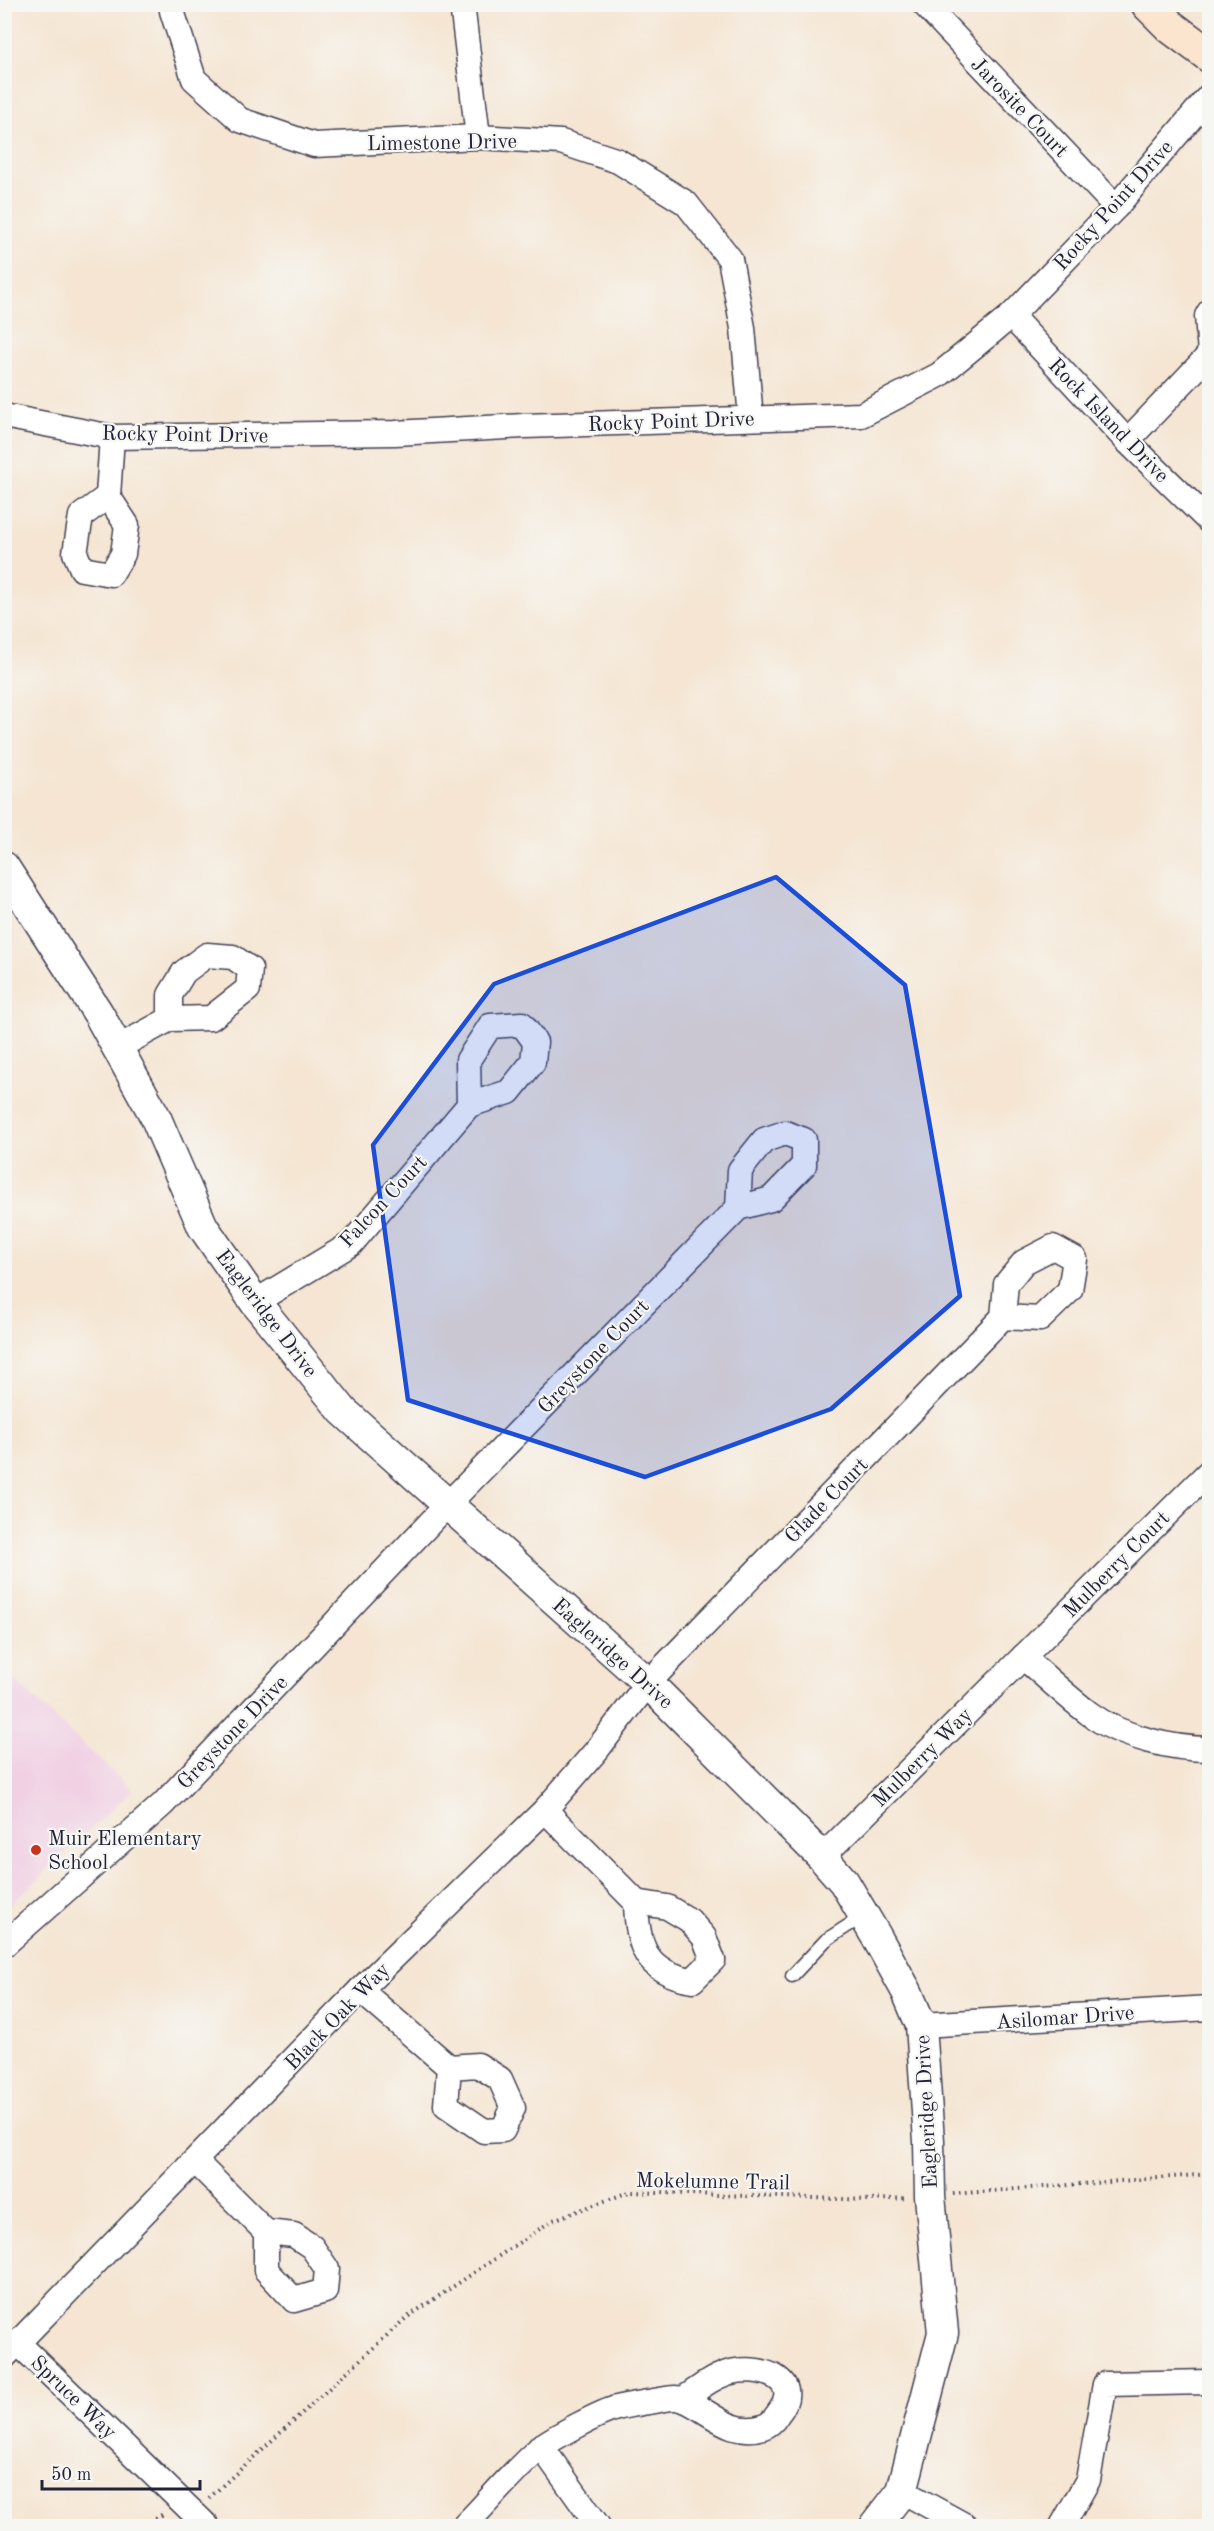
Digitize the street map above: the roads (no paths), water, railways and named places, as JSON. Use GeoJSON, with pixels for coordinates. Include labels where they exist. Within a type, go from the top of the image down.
{"type":"FeatureCollection","features":[{"type":"Feature","properties":{"kind":"main road"},"geometry":{"type":"LineString","coordinates":[[1148,4],[1171,27],[1209,56]]}},
{"type":"Feature","properties":{"kind":"street","name":"Limestone Drive"},"geometry":{"type":"LineString","coordinates":[[172,4],[172,11],[194,79],[240,120],[314,145],[478,137],[561,142],[618,161],[686,203],[730,259],[743,328],[751,418]]}},
{"type":"Feature","properties":{"kind":"street"},"geometry":{"type":"LineString","coordinates":[[462,4],[478,137]]}},
{"type":"Feature","properties":{"kind":"street","name":"Jarosite Court"},"geometry":{"type":"LineString","coordinates":[[921,5],[1116,207]]}},
{"type":"Feature","properties":{"kind":"street","name":"Rocky Point Drive"},"geometry":{"type":"LineString","coordinates":[[4,416],[112,437],[395,433],[751,418],[861,416],[939,375],[1011,316],[1116,207],[1209,95]]}},
{"type":"Feature","properties":{"kind":"street"},"geometry":{"type":"LineString","coordinates":[[1127,441],[1209,354],[1207,316],[1209,311]]}},
{"type":"Feature","properties":{"kind":"street","name":"Rock Island Drive"},"geometry":{"type":"LineString","coordinates":[[1011,316],[1127,441],[1209,522]]}},
{"type":"Feature","properties":{"kind":"street"},"geometry":{"type":"LineString","coordinates":[[108,496],[112,437]]}},
{"type":"Feature","properties":{"kind":"street","name":"Eagleridge Drive"},"geometry":{"type":"LineString","coordinates":[[5,871],[98,1013],[155,1116],[203,1227],[255,1302],[343,1411],[648,1683],[822,1857],[844,1882],[908,1992],[921,2025],[930,2196],[943,2333],[902,2491],[875,2526]]}},
{"type":"Feature","properties":{"kind":"street"},"geometry":{"type":"LineString","coordinates":[[117,1048],[170,1019]]}},
{"type":"Feature","properties":{"kind":"street","name":"Falcon Court"},"geometry":{"type":"LineString","coordinates":[[255,1302],[351,1244],[469,1105]]}},
{"type":"Feature","properties":{"kind":"street","name":"Greystone Court"},"geometry":{"type":"LineString","coordinates":[[447,1505],[738,1208]]}},
{"type":"Feature","properties":{"kind":"street","name":"Glade Court"},"geometry":{"type":"LineString","coordinates":[[648,1683],[1003,1317]]}},
{"type":"Feature","properties":{"kind":"street","name":"Mulberry Court"},"geometry":{"type":"LineString","coordinates":[[1023,1657],[1209,1472]]}},
{"type":"Feature","properties":{"kind":"street","name":"Greystone Drive"},"geometry":{"type":"LineString","coordinates":[[4,1945],[164,1804],[447,1505]]}},
{"type":"Feature","properties":{"kind":"street"},"geometry":{"type":"LineString","coordinates":[[1023,1657],[1092,1716],[1134,1737],[1191,1749],[1209,1749]]}},
{"type":"Feature","properties":{"kind":"street","name":"Mulberry Way"},"geometry":{"type":"LineString","coordinates":[[822,1857],[1023,1657]]}},
{"type":"Feature","properties":{"kind":"street","name":"Black Oak Way"},"geometry":{"type":"LineString","coordinates":[[11,2350],[196,2162],[360,1990],[545,1810],[596,1751],[648,1683]]}},
{"type":"Feature","properties":{"kind":"street"},"geometry":{"type":"LineString","coordinates":[[545,1810],[636,1902]]}},
{"type":"Feature","properties":{"kind":"street"},"geometry":{"type":"LineString","coordinates":[[360,1990],[448,2067]]}},
{"type":"Feature","properties":{"kind":"street","name":"Asilomar Drive"},"geometry":{"type":"LineString","coordinates":[[921,2025],[1209,2008]]}},
{"type":"Feature","properties":{"kind":"street"},"geometry":{"type":"LineString","coordinates":[[196,2162],[266,2232]]}},
{"type":"Feature","properties":{"kind":"street","name":"Spruce Way"},"geometry":{"type":"LineString","coordinates":[[11,2350],[207,2526]]}},
{"type":"Feature","properties":{"kind":"street"},"geometry":{"type":"LineString","coordinates":[[1062,2526],[1088,2480],[1105,2384],[1209,2382]]}},
{"type":"Feature","properties":{"kind":"street"},"geometry":{"type":"LineString","coordinates":[[464,2526],[541,2446],[615,2408],[673,2398],[683,2399]]}},
{"type":"Feature","properties":{"kind":"street"},"geometry":{"type":"LineString","coordinates":[[541,2446],[598,2526]]}},
{"type":"Feature","properties":{"kind":"street"},"geometry":{"type":"LineString","coordinates":[[902,2491],[966,2526]]}},
{"type":"Feature","properties":{"kind":"lane"},"geometry":{"type":"LineString","coordinates":[[792,1976],[826,1940],[864,1916]]}},
{"type":"Feature","properties":{"kind":"place","name":"Muir Elementary School"},"geometry":{"type":"Point","coordinates":[36,1850]}}]}
